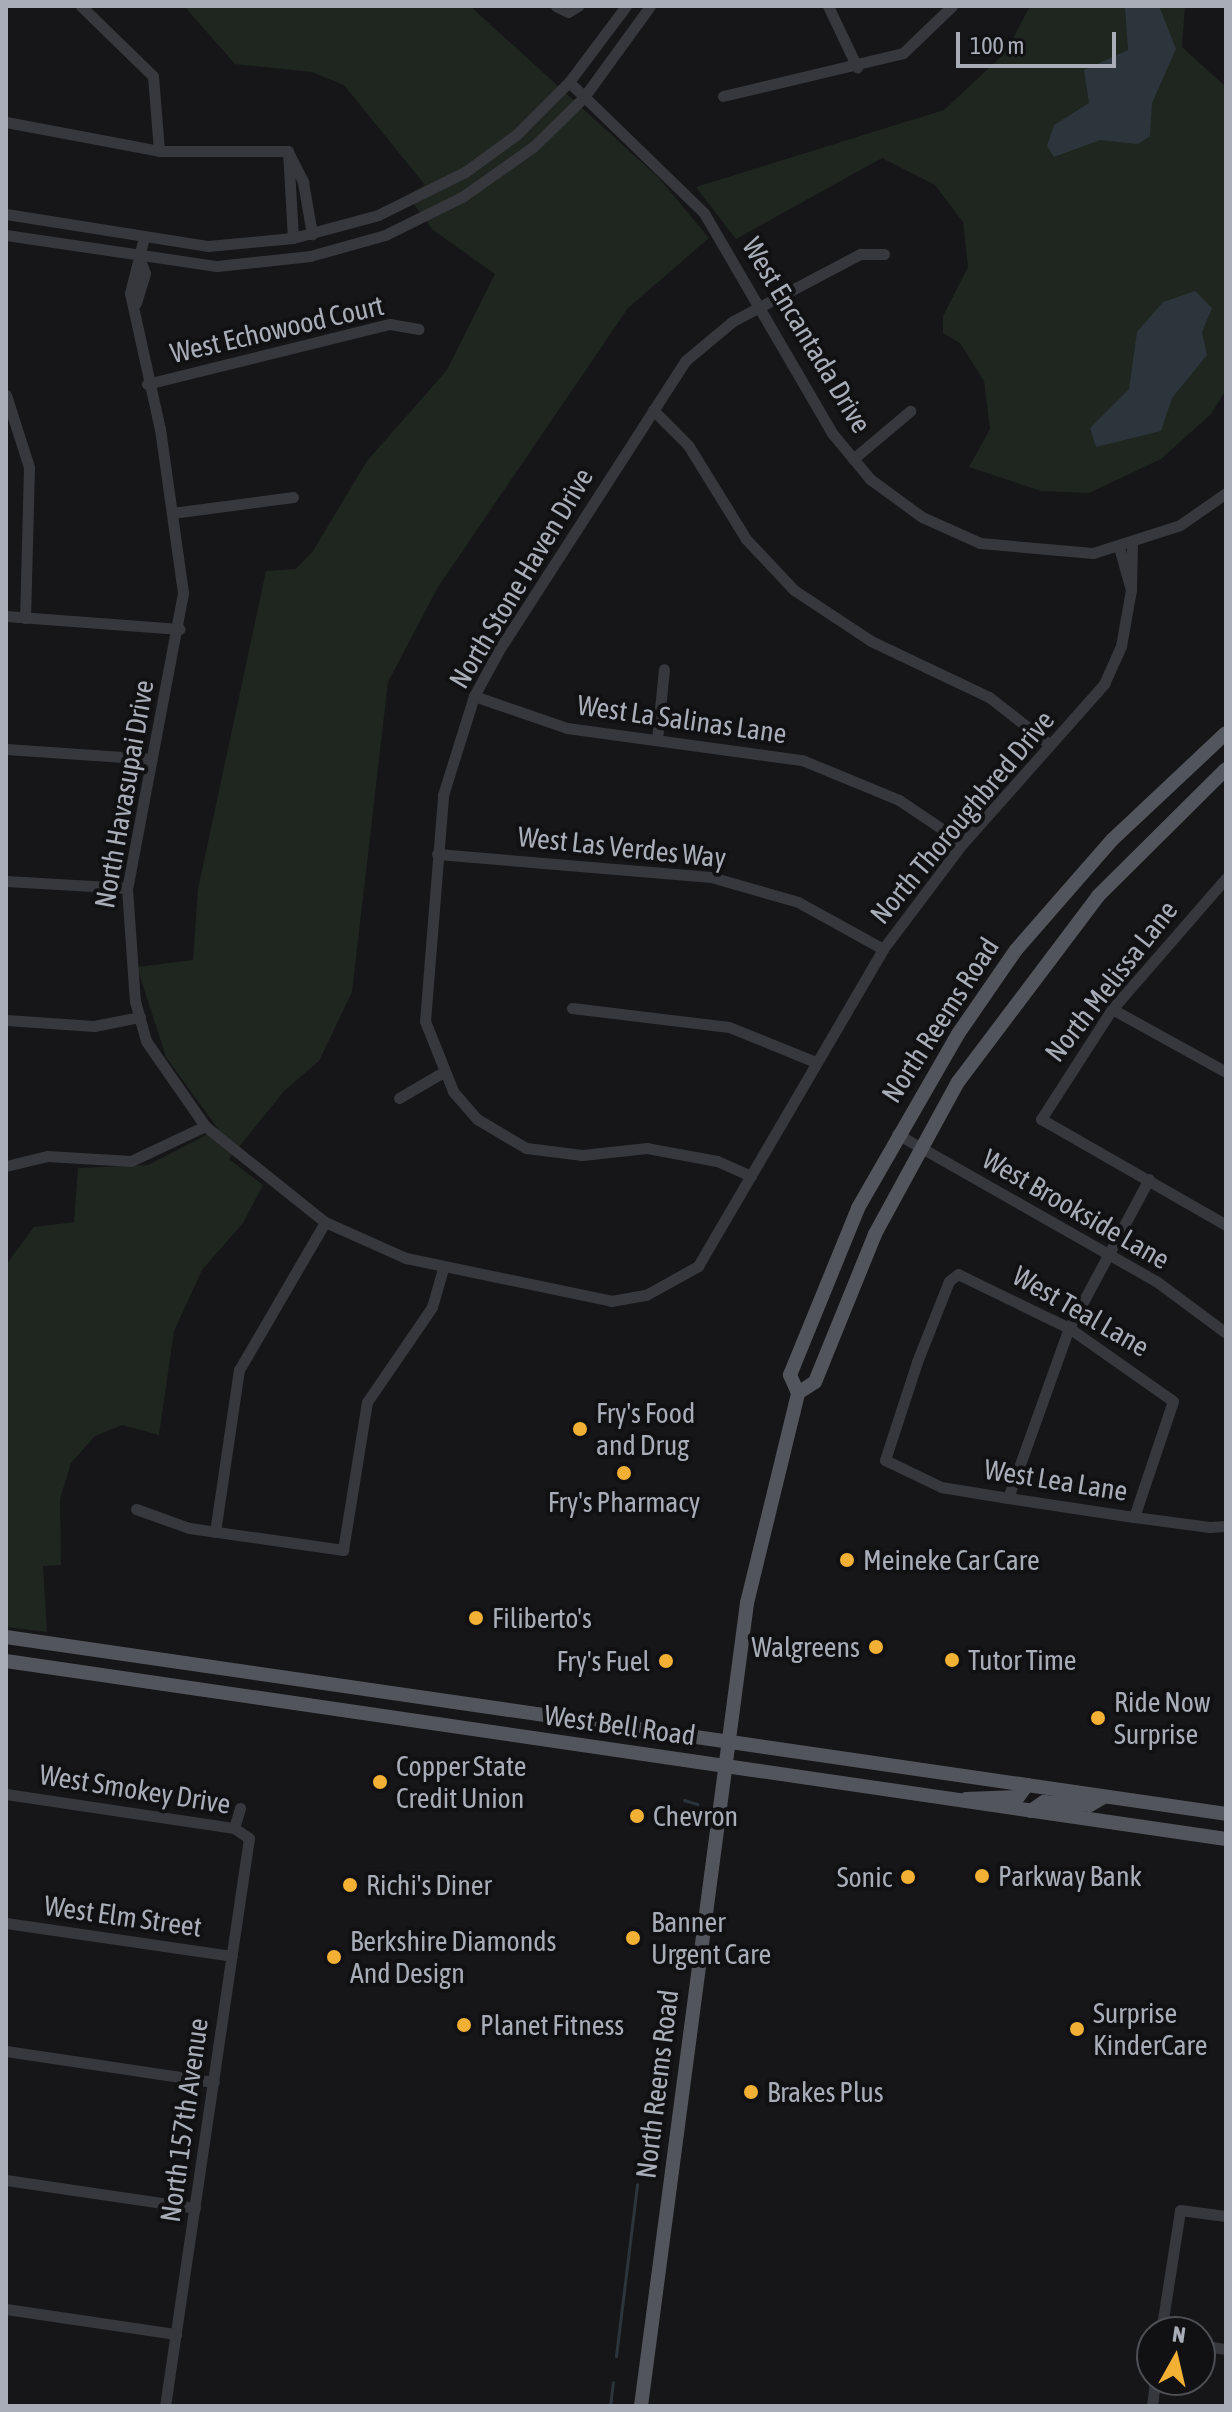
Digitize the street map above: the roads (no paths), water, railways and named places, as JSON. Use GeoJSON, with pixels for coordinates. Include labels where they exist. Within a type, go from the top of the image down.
{"type":"FeatureCollection","features":[{"type":"Feature","properties":{"kind":"main road","name":"North Reems Road"},"geometry":{"type":"LineString","coordinates":[[641,2406],[752,1575],[798,1393],[790,1375],[840,1245],[897,1134],[1016,950],[1112,840],[1226,733]]}},
{"type":"Feature","properties":{"kind":"main road","name":"North Reems Road"},"geometry":{"type":"LineString","coordinates":[[798,1393],[815,1382],[856,1276],[919,1147],[1032,975],[1098,896],[1226,769]]}},
{"type":"Feature","properties":{"kind":"main road","name":"West Bell Road"},"geometry":{"type":"LineString","coordinates":[[6,1637],[729,1738],[1226,1814]]}},
{"type":"Feature","properties":{"kind":"main road","name":"West Bell Road"},"geometry":{"type":"LineString","coordinates":[[6,1661],[1226,1839]]}},
{"type":"Feature","properties":{"kind":"main road"},"geometry":{"type":"LineString","coordinates":[[435,1725],[439,1699]]}},
{"type":"Feature","properties":{"kind":"main road"},"geometry":{"type":"LineString","coordinates":[[962,1800],[985,1793],[1018,1797],[1027,1785]]}},
{"type":"Feature","properties":{"kind":"main road"},"geometry":{"type":"LineString","coordinates":[[1031,1811],[1044,1802],[1090,1805],[1104,1797]]}},
{"type":"Feature","properties":{"kind":"street"},"geometry":{"type":"LineString","coordinates":[[81,6],[126,42],[159,93],[159,151]]}},
{"type":"Feature","properties":{"kind":"street"},"geometry":{"type":"LineString","coordinates":[[556,6],[568,12],[578,6]]}},
{"type":"Feature","properties":{"kind":"street"},"geometry":{"type":"LineString","coordinates":[[6,214],[143,241],[208,246],[312,234],[405,204],[465,172],[569,82],[626,6]]}},
{"type":"Feature","properties":{"kind":"street"},"geometry":{"type":"LineString","coordinates":[[6,235],[140,260],[217,266],[282,261],[385,235],[483,183],[584,97],[650,6]]}},
{"type":"Feature","properties":{"kind":"street"},"geometry":{"type":"LineString","coordinates":[[828,6],[857,67]]}},
{"type":"Feature","properties":{"kind":"street"},"geometry":{"type":"LineString","coordinates":[[723,96],[857,67],[903,53],[952,6]]}},
{"type":"Feature","properties":{"kind":"street","name":"West Encantada Drive"},"geometry":{"type":"LineString","coordinates":[[569,82],[689,196],[763,307],[853,459],[896,501],[980,543],[1060,555],[1132,544],[1180,525],[1226,493]]}},
{"type":"Feature","properties":{"kind":"street"},"geometry":{"type":"LineString","coordinates":[[6,122],[159,151],[288,151]]}},
{"type":"Feature","properties":{"kind":"street"},"geometry":{"type":"LineString","coordinates":[[288,151],[303,182],[312,234]]}},
{"type":"Feature","properties":{"kind":"street"},"geometry":{"type":"LineString","coordinates":[[288,151],[293,238]]}},
{"type":"Feature","properties":{"kind":"street","name":"North Havasupai Drive"},"geometry":{"type":"LineString","coordinates":[[143,241],[140,260],[145,273],[136,303],[147,384],[172,513],[180,629],[127,888],[125,942],[140,1017],[165,1074],[205,1126],[325,1222],[443,1269],[583,1299],[646,1295]]}},
{"type":"Feature","properties":{"kind":"street","name":"North Stone Haven Drive"},"geometry":{"type":"LineString","coordinates":[[751,1176],[717,1161],[647,1148],[582,1155],[526,1148],[477,1119],[440,1074],[425,1021],[443,795],[474,696],[653,410],[700,343],[860,254],[884,254]]}},
{"type":"Feature","properties":{"kind":"street","name":"West Echowood Court"},"geometry":{"type":"LineString","coordinates":[[147,384],[390,324],[419,329]]}},
{"type":"Feature","properties":{"kind":"street"},"geometry":{"type":"LineString","coordinates":[[6,395],[28,458],[25,618]]}},
{"type":"Feature","properties":{"kind":"street"},"geometry":{"type":"LineString","coordinates":[[653,410],[688,445],[746,539],[794,590],[871,641],[989,697],[1049,744]]}},
{"type":"Feature","properties":{"kind":"street"},"geometry":{"type":"LineString","coordinates":[[853,459],[910,411]]}},
{"type":"Feature","properties":{"kind":"street"},"geometry":{"type":"LineString","coordinates":[[172,513],[293,497]]}},
{"type":"Feature","properties":{"kind":"street","name":"North Thoroughbred Drive"},"geometry":{"type":"LineString","coordinates":[[646,1295],[698,1266],[813,1061],[883,949],[963,843],[1115,665],[1131,590],[1132,544]]}},
{"type":"Feature","properties":{"kind":"street","name":"North Thoroughbred Drive"},"geometry":{"type":"LineString","coordinates":[[1119,547],[1131,590]]}},
{"type":"Feature","properties":{"kind":"street"},"geometry":{"type":"LineString","coordinates":[[6,616],[180,629]]}},
{"type":"Feature","properties":{"kind":"street"},"geometry":{"type":"LineString","coordinates":[[657,740],[664,669]]}},
{"type":"Feature","properties":{"kind":"street","name":"West La Salinas Lane"},"geometry":{"type":"LineString","coordinates":[[474,696],[567,728],[771,752],[834,770],[899,800],[963,843]]}},
{"type":"Feature","properties":{"kind":"street"},"geometry":{"type":"LineString","coordinates":[[6,749],[152,759]]}},
{"type":"Feature","properties":{"kind":"street","name":"West Las Verdes Way"},"geometry":{"type":"LineString","coordinates":[[437,854],[711,877],[798,902],[883,949]]}},
{"type":"Feature","properties":{"kind":"street","name":"North Melissa Lane"},"geometry":{"type":"LineString","coordinates":[[1149,1179],[1041,1119],[1112,1009],[1226,878]]}},
{"type":"Feature","properties":{"kind":"street"},"geometry":{"type":"LineString","coordinates":[[6,881],[127,888]]}},
{"type":"Feature","properties":{"kind":"street"},"geometry":{"type":"LineString","coordinates":[[572,1008],[729,1027],[813,1061]]}},
{"type":"Feature","properties":{"kind":"street"},"geometry":{"type":"LineString","coordinates":[[1112,1009],[1226,1072]]}},
{"type":"Feature","properties":{"kind":"street"},"geometry":{"type":"LineString","coordinates":[[6,1020],[94,1026],[140,1017]]}},
{"type":"Feature","properties":{"kind":"street"},"geometry":{"type":"LineString","coordinates":[[399,1098],[440,1074]]}},
{"type":"Feature","properties":{"kind":"street"},"geometry":{"type":"LineString","coordinates":[[6,1166],[47,1156],[131,1161],[205,1126]]}},
{"type":"Feature","properties":{"kind":"street","name":"West Brookside Lane"},"geometry":{"type":"LineString","coordinates":[[897,1134],[1109,1253],[1226,1333]]}},
{"type":"Feature","properties":{"kind":"street"},"geometry":{"type":"LineString","coordinates":[[1008,1498],[1069,1328],[1149,1179],[1226,1225]]}},
{"type":"Feature","properties":{"kind":"street"},"geometry":{"type":"LineString","coordinates":[[215,1532],[244,1356],[325,1222]]}},
{"type":"Feature","properties":{"kind":"street"},"geometry":{"type":"LineString","coordinates":[[136,1509],[215,1532],[343,1550],[367,1402],[432,1307],[443,1269]]}},
{"type":"Feature","properties":{"kind":"street","name":"West Teal Lane"},"geometry":{"type":"LineString","coordinates":[[885,1460],[927,1335],[958,1274],[1069,1328],[1173,1401],[1134,1517]]}},
{"type":"Feature","properties":{"kind":"street","name":"West Lea Lane"},"geometry":{"type":"LineString","coordinates":[[885,1460],[941,1487],[1134,1517],[1226,1526]]}},
{"type":"Feature","properties":{"kind":"street","name":"West Smokey Drive"},"geometry":{"type":"LineString","coordinates":[[6,1794],[234,1828],[249,1842]]}},
{"type":"Feature","properties":{"kind":"street"},"geometry":{"type":"LineString","coordinates":[[234,1828],[240,1808]]}},
{"type":"Feature","properties":{"kind":"street","name":"North 157th Avenue"},"geometry":{"type":"LineString","coordinates":[[165,2406],[249,1842]]}},
{"type":"Feature","properties":{"kind":"street","name":"West Elm Street"},"geometry":{"type":"LineString","coordinates":[[6,1923],[232,1956]]}},
{"type":"Feature","properties":{"kind":"street"},"geometry":{"type":"LineString","coordinates":[[6,2051],[214,2082]]}},
{"type":"Feature","properties":{"kind":"street"},"geometry":{"type":"LineString","coordinates":[[6,2180],[195,2208]]}},
{"type":"Feature","properties":{"kind":"street"},"geometry":{"type":"LineString","coordinates":[[1163,2316],[1180,2210],[1226,2216]]}},
{"type":"Feature","properties":{"kind":"street"},"geometry":{"type":"LineString","coordinates":[[6,2309],[176,2334]]}},
{"type":"Feature","properties":{"kind":"waterway"},"geometry":{"type":"LineString","coordinates":[[684,1800],[697,1804]]}},
{"type":"Feature","properties":{"kind":"waterway"},"geometry":{"type":"LineString","coordinates":[[616,2356],[637,2184]]}},
{"type":"Feature","properties":{"kind":"waterway"},"geometry":{"type":"LineString","coordinates":[[610,2406],[613,2382]]}},
{"type":"Feature","properties":{"kind":"place","name":"Fry's Food and Drug"},"geometry":{"type":"Point","coordinates":[580,1429]}},
{"type":"Feature","properties":{"kind":"place","name":"Fry's Pharmacy"},"geometry":{"type":"Point","coordinates":[624,1473]}},
{"type":"Feature","properties":{"kind":"place","name":"Meineke Car Care"},"geometry":{"type":"Point","coordinates":[847,1560]}},
{"type":"Feature","properties":{"kind":"place","name":"Filiberto's"},"geometry":{"type":"Point","coordinates":[476,1618]}},
{"type":"Feature","properties":{"kind":"place","name":"Walgreens"},"geometry":{"type":"Point","coordinates":[876,1647]}},
{"type":"Feature","properties":{"kind":"place","name":"Tutor Time"},"geometry":{"type":"Point","coordinates":[952,1660]}},
{"type":"Feature","properties":{"kind":"place","name":"Fry's Fuel"},"geometry":{"type":"Point","coordinates":[666,1661]}},
{"type":"Feature","properties":{"kind":"place","name":"Ride Now Surprise"},"geometry":{"type":"Point","coordinates":[1098,1718]}},
{"type":"Feature","properties":{"kind":"place","name":"Copper State Credit Union"},"geometry":{"type":"Point","coordinates":[380,1782]}},
{"type":"Feature","properties":{"kind":"place","name":"Chevron"},"geometry":{"type":"Point","coordinates":[637,1816]}},
{"type":"Feature","properties":{"kind":"place","name":"Parkway Bank"},"geometry":{"type":"Point","coordinates":[982,1876]}},
{"type":"Feature","properties":{"kind":"place","name":"Sonic"},"geometry":{"type":"Point","coordinates":[908,1877]}},
{"type":"Feature","properties":{"kind":"place","name":"Richi's Diner"},"geometry":{"type":"Point","coordinates":[350,1885]}},
{"type":"Feature","properties":{"kind":"place","name":"Banner Urgent Care"},"geometry":{"type":"Point","coordinates":[633,1938]}},
{"type":"Feature","properties":{"kind":"place","name":"Berkshire Diamonds And Design"},"geometry":{"type":"Point","coordinates":[334,1957]}},
{"type":"Feature","properties":{"kind":"place","name":"Planet Fitness"},"geometry":{"type":"Point","coordinates":[464,2025]}},
{"type":"Feature","properties":{"kind":"place","name":"Surprise KinderCare"},"geometry":{"type":"Point","coordinates":[1077,2029]}},
{"type":"Feature","properties":{"kind":"place","name":"Brakes Plus"},"geometry":{"type":"Point","coordinates":[751,2092]}}]}
